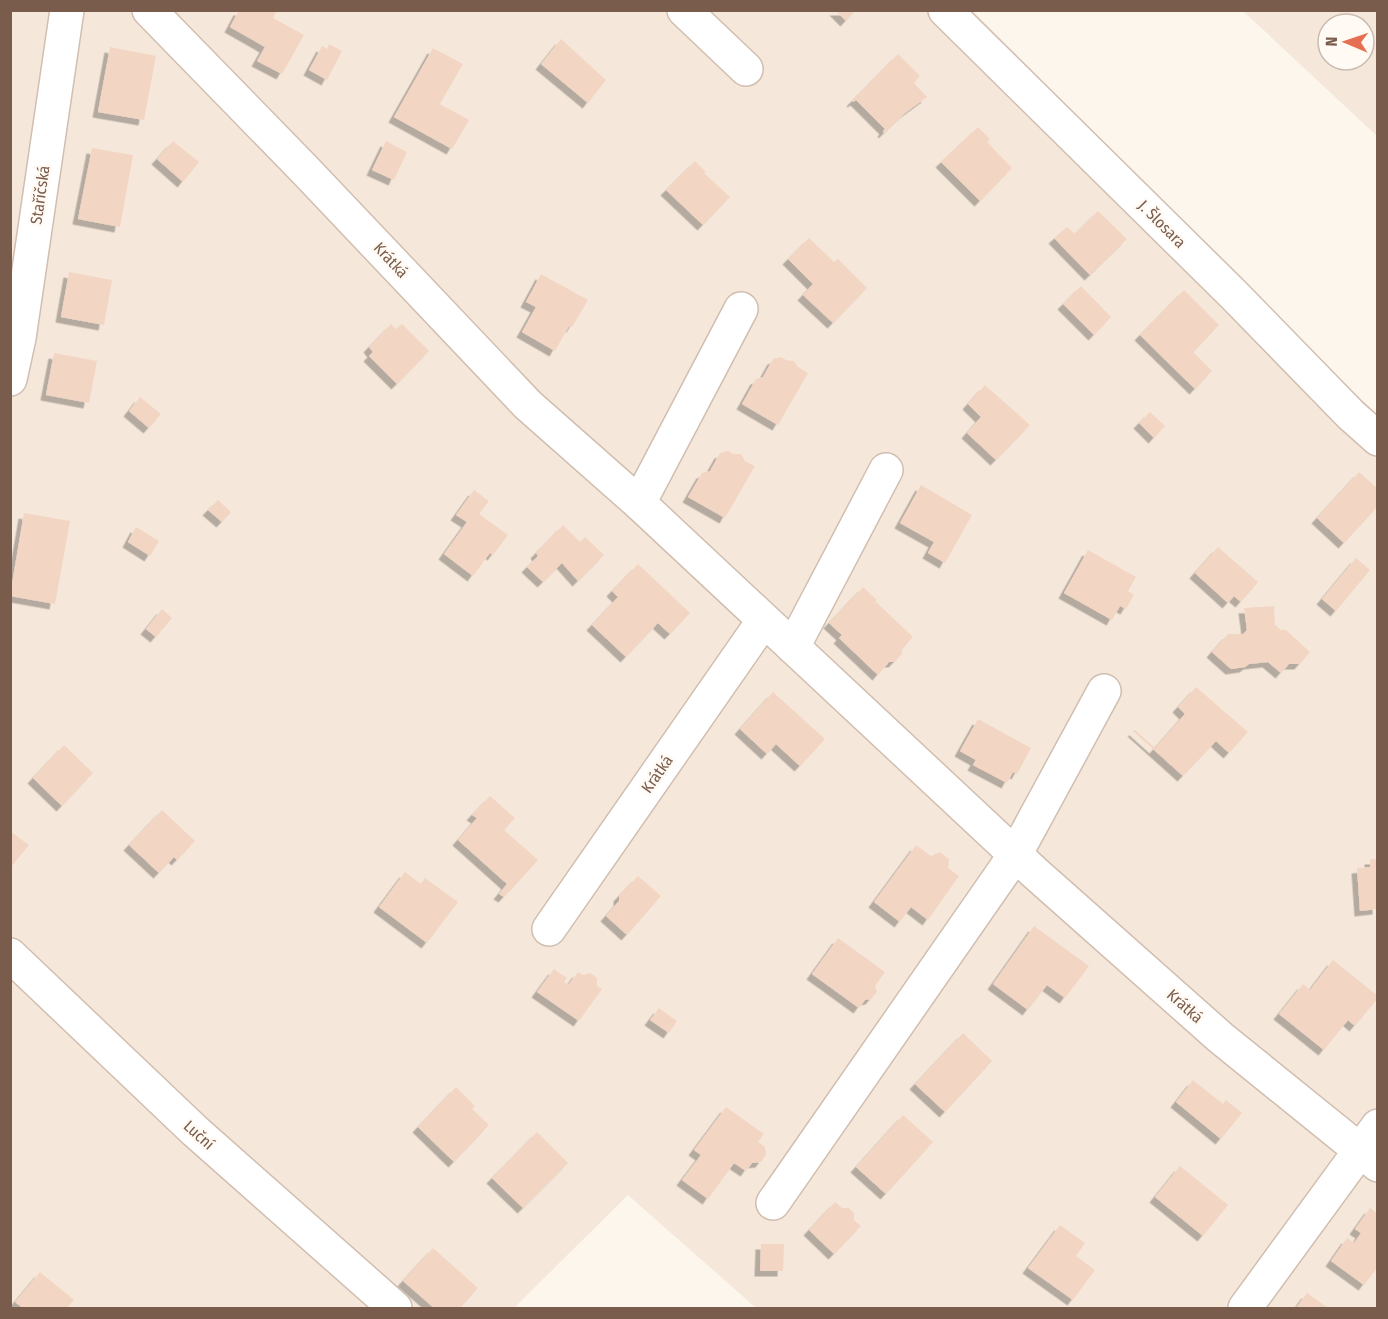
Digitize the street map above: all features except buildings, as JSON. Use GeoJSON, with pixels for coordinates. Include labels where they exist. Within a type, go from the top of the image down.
{"type":"FeatureCollection","features":[{"type":"Feature","properties":{"kind":"street","name":"Staříčská"},"geometry":{"type":"LineString","coordinates":[[10,379],[15,335],[68,10]]}},
{"type":"Feature","properties":{"kind":"street","name":"Krátká"},"geometry":{"type":"LineString","coordinates":[[149,10],[306,170],[528,405],[639,503],[1016,855],[1221,1038],[1372,1147],[1245,1308]]}},
{"type":"Feature","properties":{"kind":"street"},"geometry":{"type":"LineString","coordinates":[[684,10],[746,69]]}},
{"type":"Feature","properties":{"kind":"street","name":"J. Šlosara"},"geometry":{"type":"LineString","coordinates":[[945,10],[1377,439]]}},
{"type":"Feature","properties":{"kind":"street"},"geometry":{"type":"LineString","coordinates":[[639,503],[741,309]]}},
{"type":"Feature","properties":{"kind":"street"},"geometry":{"type":"LineString","coordinates":[[793,647],[886,470]]}},
{"type":"Feature","properties":{"kind":"street","name":"Krátká"},"geometry":{"type":"LineString","coordinates":[[549,929],[764,620]]}},
{"type":"Feature","properties":{"kind":"street"},"geometry":{"type":"LineString","coordinates":[[773,1203],[1016,855],[1104,691]]}},
{"type":"Feature","properties":{"kind":"street","name":"Luční"},"geometry":{"type":"LineString","coordinates":[[10,955],[195,1131],[395,1308]]}},
{"type":"Feature","properties":{"kind":"shaded area"},"geometry":{"type":"Polygon","coordinates":[[[10,11],[973,11],[1320,360],[1377,414],[1377,1308],[756,1308],[628,1195],[514,1308],[11,1308],[10,11]]]}},
{"type":"Feature","properties":{"kind":"shaded area"},"geometry":{"type":"Polygon","coordinates":[[[1243,11],[1377,11],[1377,136],[1243,11]]]}}]}
